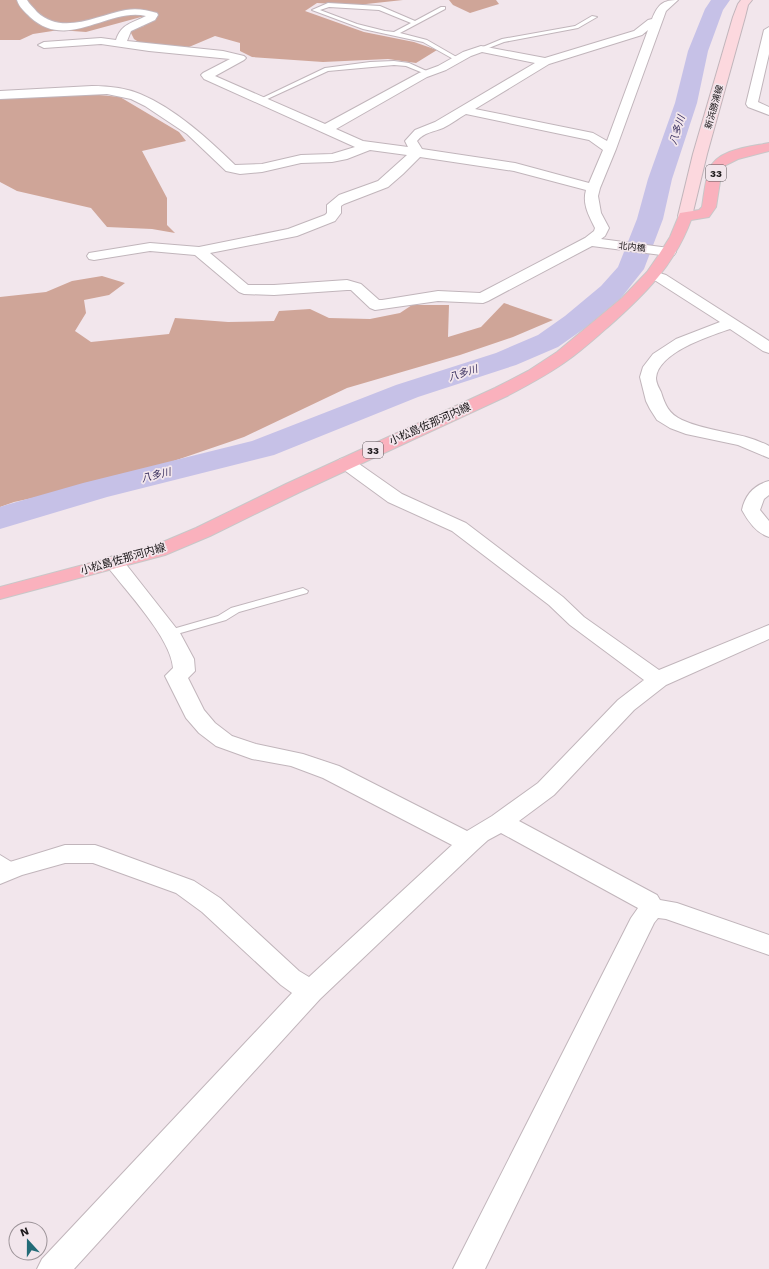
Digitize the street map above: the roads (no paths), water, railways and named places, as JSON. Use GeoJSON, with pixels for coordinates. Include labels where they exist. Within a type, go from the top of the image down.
{"type":"FeatureCollection","features":[{"type":"Feature","properties":{"kind":"main road","name":"新浜勝浦線"},"geometry":{"type":"LineString","coordinates":[[685,216],[700,154],[743,4],[747,0]]}},
{"type":"Feature","properties":{"kind":"main road","name":"33"},"geometry":{"type":"LineString","coordinates":[[685,216],[704,214],[707,212],[717,167],[724,160],[746,152],[769,147]]}},
{"type":"Feature","properties":{"kind":"main road","name":"小松島佐那河内線"},"geometry":{"type":"LineString","coordinates":[[0,593],[158,551],[203,532],[346,463],[501,392],[534,375],[562,356],[628,302],[653,275],[664,251],[685,216]]}},
{"type":"Feature","properties":{"kind":"street"},"geometry":{"type":"LineString","coordinates":[[22,0],[41,20],[60,27],[86,25],[131,12],[153,14],[152,18],[127,29],[124,32],[121,43]]}},
{"type":"Feature","properties":{"kind":"street"},"geometry":{"type":"LineString","coordinates":[[199,251],[244,289],[274,290],[347,285],[356,287],[375,305],[438,296],[483,298],[590,241],[600,233],[602,228],[594,213],[592,196],[593,188],[610,149],[661,10],[673,0]]}},
{"type":"Feature","properties":{"kind":"street"},"geometry":{"type":"LineString","coordinates":[[417,152],[411,141],[413,137],[422,131],[439,125],[545,62],[638,33],[652,22],[657,22]]}},
{"type":"Feature","properties":{"kind":"street"},"geometry":{"type":"LineString","coordinates":[[769,30],[752,104],[769,111]]}},
{"type":"Feature","properties":{"kind":"street"},"geometry":{"type":"LineString","coordinates":[[44,46],[101,41],[149,48],[223,54],[240,58],[207,75],[208,77],[369,146],[515,167],[593,188]]}},
{"type":"Feature","properties":{"kind":"street"},"geometry":{"type":"LineString","coordinates":[[325,128],[333,126],[428,73],[442,68],[457,59],[481,49],[545,62]]}},
{"type":"Feature","properties":{"kind":"street"},"geometry":{"type":"LineString","coordinates":[[0,94],[20,95],[107,90],[135,96],[149,103],[191,131],[231,168],[240,170],[262,168],[301,159],[337,157],[369,146]]}},
{"type":"Feature","properties":{"kind":"street"},"geometry":{"type":"LineString","coordinates":[[464,110],[593,137],[610,149]]}},
{"type":"Feature","properties":{"kind":"street"},"geometry":{"type":"LineString","coordinates":[[94,256],[150,247],[199,251],[292,233],[330,218],[334,213],[334,205],[337,202],[382,184],[417,152]]}},
{"type":"Feature","properties":{"kind":"street","name":"北内橋"},"geometry":{"type":"LineString","coordinates":[[590,241],[664,251]]}},
{"type":"Feature","properties":{"kind":"street"},"geometry":{"type":"LineString","coordinates":[[653,275],[661,278],[731,324],[768,346]]}},
{"type":"Feature","properties":{"kind":"street"},"geometry":{"type":"LineString","coordinates":[[731,324],[700,333],[679,343],[652,366],[648,378],[658,411],[677,425],[745,441],[769,453]]}},
{"type":"Feature","properties":{"kind":"street"},"geometry":{"type":"LineString","coordinates":[[346,463],[389,494],[459,527],[556,601],[577,621],[658,680]]}},
{"type":"Feature","properties":{"kind":"street"},"geometry":{"type":"LineString","coordinates":[[769,487],[760,491],[752,500],[751,510],[757,520],[769,531]]}},
{"type":"Feature","properties":{"kind":"street"},"geometry":{"type":"LineString","coordinates":[[114,562],[170,633],[183,659],[184,671],[176,676],[194,713],[207,728],[218,737],[224,741],[252,751],[295,759],[331,772],[469,842]]}},
{"type":"Feature","properties":{"kind":"street"},"geometry":{"type":"LineString","coordinates":[[53,1269],[310,992],[469,842],[478,834],[501,822],[546,789],[626,705],[658,680],[769,631]]}},
{"type":"Feature","properties":{"kind":"street"},"geometry":{"type":"LineString","coordinates":[[501,822],[648,902],[652,908],[668,910],[769,944]]}},
{"type":"Feature","properties":{"kind":"street"},"geometry":{"type":"LineString","coordinates":[[4,868],[65,854],[95,854],[185,887],[211,905],[290,978],[310,992]]}},
{"type":"Feature","properties":{"kind":"street"},"geometry":{"type":"LineString","coordinates":[[470,1269],[644,918],[652,908]]}},
{"type":"Feature","properties":{"kind":"lane"},"geometry":{"type":"LineString","coordinates":[[415,23],[380,8],[328,6],[315,10],[367,30],[395,34],[424,41],[457,59]]}},
{"type":"Feature","properties":{"kind":"lane"},"geometry":{"type":"LineString","coordinates":[[395,34],[443,8]]}},
{"type":"Feature","properties":{"kind":"lane"},"geometry":{"type":"LineString","coordinates":[[481,49],[502,40],[576,27],[594,17]]}},
{"type":"Feature","properties":{"kind":"lane"},"geometry":{"type":"LineString","coordinates":[[260,100],[327,69],[394,63],[407,64],[428,73]]}},
{"type":"Feature","properties":{"kind":"lane"},"geometry":{"type":"LineString","coordinates":[[170,633],[222,618],[235,610],[303,591]]}},
{"type":"Feature","properties":{"kind":"waterway","name":"八多川"},"geometry":{"type":"LineString","coordinates":[[0,519],[18,512],[95,490],[263,448],[407,391],[506,359],[548,341],[575,322],[611,292],[631,269],[650,219],[660,179],[686,103],[698,51],[714,9],[721,0]]}}]}
